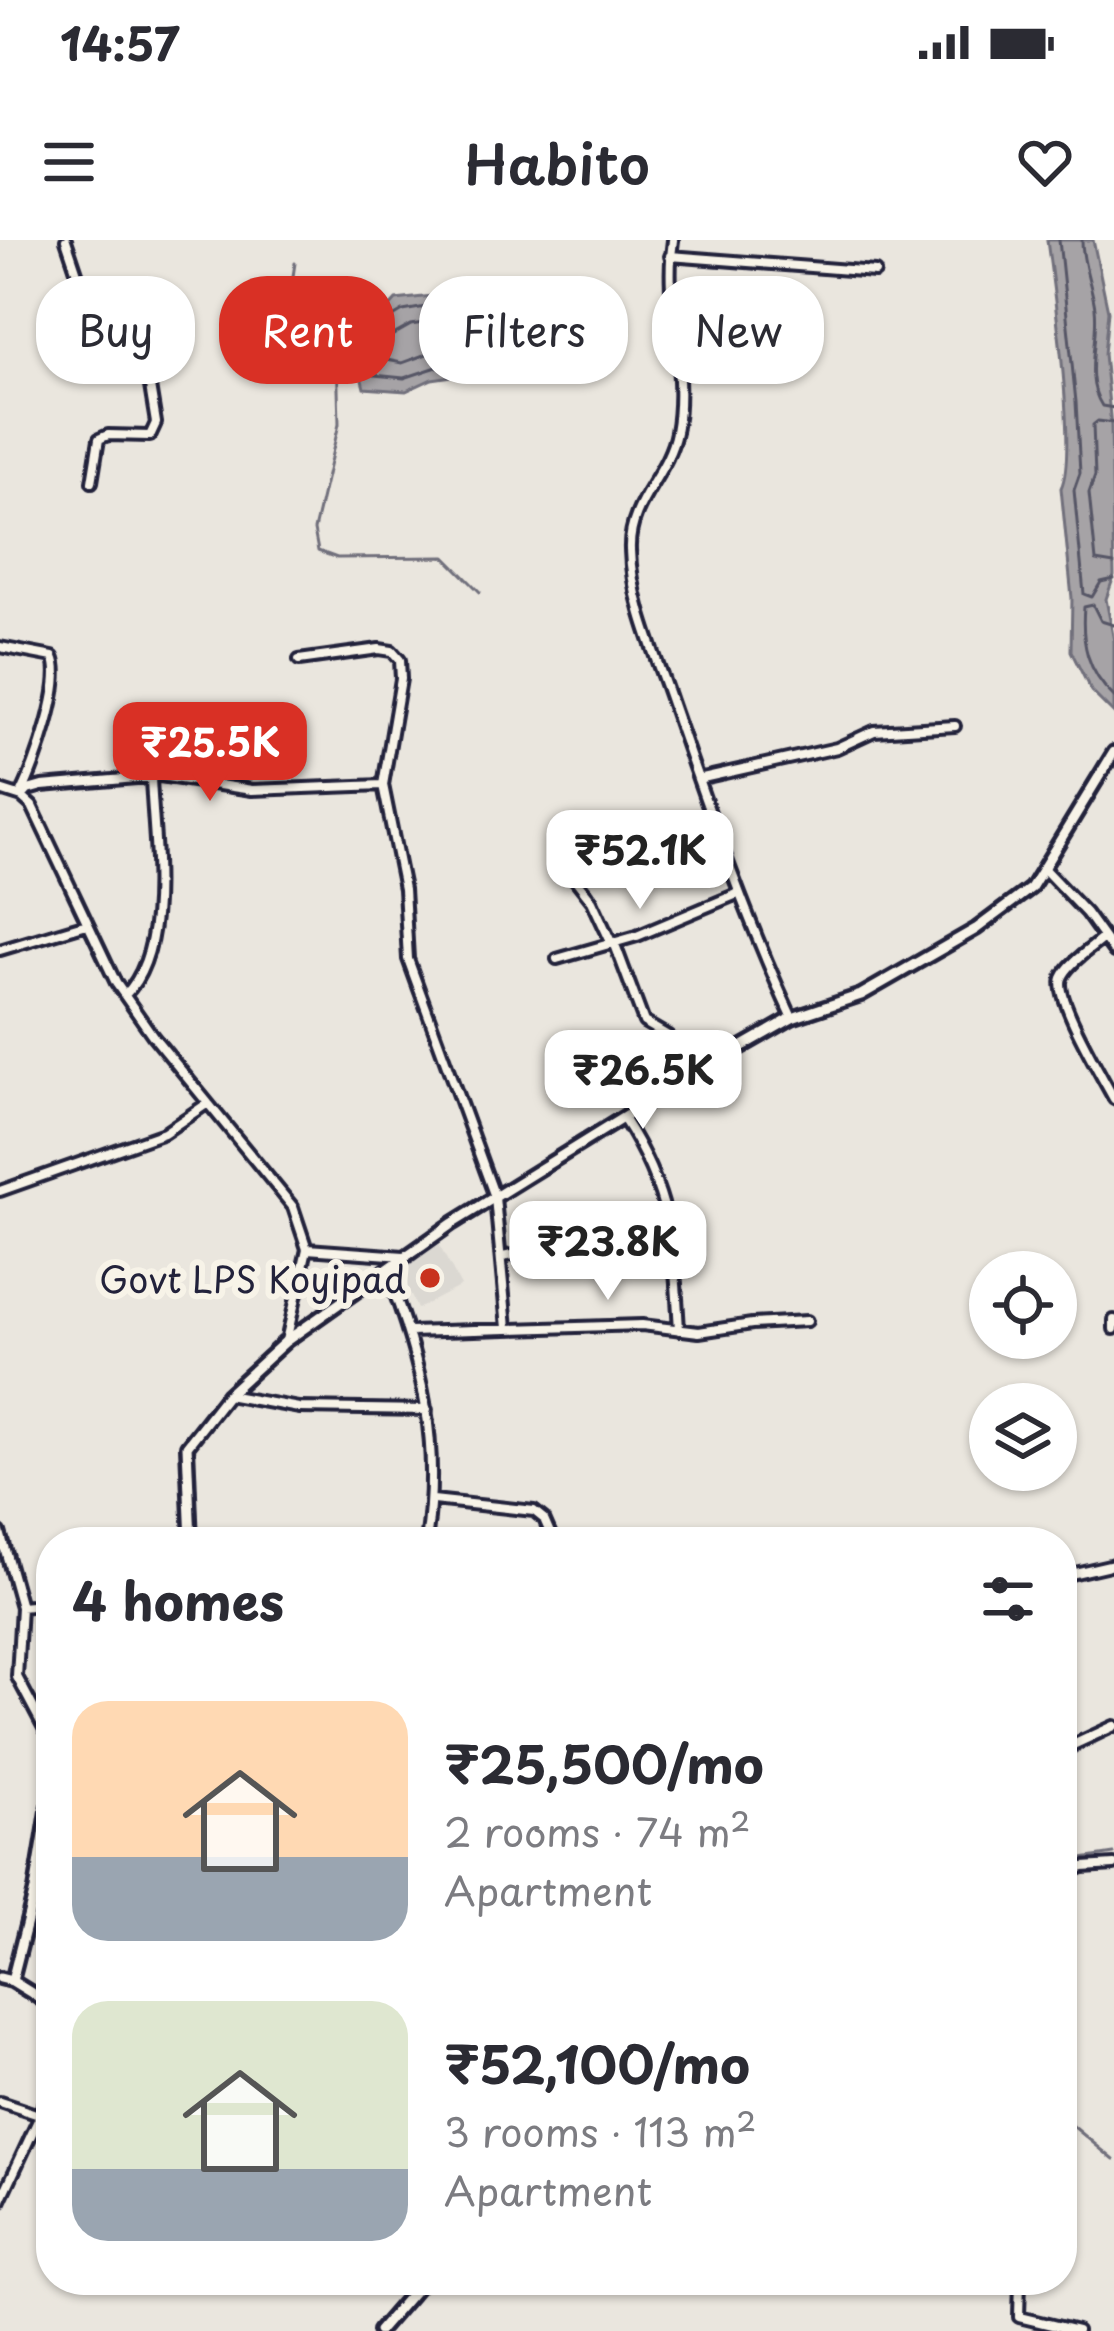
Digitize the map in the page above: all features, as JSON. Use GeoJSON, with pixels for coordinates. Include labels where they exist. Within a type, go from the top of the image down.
{"type":"FeatureCollection","features":[{"type":"Feature","properties":{"kind":"street"},"geometry":{"type":"LineString","coordinates":[[66,240],[97,330],[127,331],[142,337],[156,423],[150,436],[108,434],[99,439],[92,482]]}},
{"type":"Feature","properties":{"kind":"street"},"geometry":{"type":"LineString","coordinates":[[673,240],[676,435],[634,514],[629,552],[646,626],[737,894],[792,1018]]}},
{"type":"Feature","properties":{"kind":"street"},"geometry":{"type":"LineString","coordinates":[[670,256],[875,272]]}},
{"type":"Feature","properties":{"kind":"street"},"geometry":{"type":"LineString","coordinates":[[0,647],[53,657],[58,669],[21,796]]}},
{"type":"Feature","properties":{"kind":"street"},"geometry":{"type":"LineString","coordinates":[[299,661],[379,649],[392,651],[400,660],[383,785],[404,889],[408,959],[495,1197],[507,1328]]}},
{"type":"Feature","properties":{"kind":"street"},"geometry":{"type":"LineString","coordinates":[[698,778],[837,748],[874,731],[955,726]]}},
{"type":"Feature","properties":{"kind":"street"},"geometry":{"type":"LineString","coordinates":[[190,1527],[187,1446],[227,1394],[286,1341],[405,1256],[686,1078],[792,1018],[861,995],[976,929],[1030,888],[1114,752]]}},
{"type":"Feature","properties":{"kind":"street"},"geometry":{"type":"LineString","coordinates":[[21,796],[43,786],[151,777],[180,777],[252,790],[383,785]]}},
{"type":"Feature","properties":{"kind":"street"},"geometry":{"type":"LineString","coordinates":[[124,996],[146,967],[154,934],[151,777]]}},
{"type":"Feature","properties":{"kind":"street"},"geometry":{"type":"LineString","coordinates":[[0,790],[21,796],[32,806],[124,996],[293,1207],[307,1249],[286,1341]]}},
{"type":"Feature","properties":{"kind":"street"},"geometry":{"type":"LineString","coordinates":[[557,856],[584,887],[613,942],[644,1022],[668,1036],[686,1078]]}},
{"type":"Feature","properties":{"kind":"street"},"geometry":{"type":"LineString","coordinates":[[1043,868],[1114,952]]}},
{"type":"Feature","properties":{"kind":"street"},"geometry":{"type":"LineString","coordinates":[[556,958],[686,918],[737,894]]}},
{"type":"Feature","properties":{"kind":"street"},"geometry":{"type":"LineString","coordinates":[[0,950],[87,924]]}},
{"type":"Feature","properties":{"kind":"street"},"geometry":{"type":"LineString","coordinates":[[1103,938],[1066,973],[1061,985],[1114,1099]]}},
{"type":"Feature","properties":{"kind":"street"},"geometry":{"type":"LineString","coordinates":[[0,1191],[164,1133],[208,1103]]}},
{"type":"Feature","properties":{"kind":"street"},"geometry":{"type":"LineString","coordinates":[[623,1118],[656,1173],[673,1238],[679,1330]]}},
{"type":"Feature","properties":{"kind":"street"},"geometry":{"type":"LineString","coordinates":[[503,1257],[557,1245],[673,1238]]}},
{"type":"Feature","properties":{"kind":"street"},"geometry":{"type":"LineString","coordinates":[[307,1249],[405,1256]]}},
{"type":"Feature","properties":{"kind":"street"},"geometry":{"type":"LineString","coordinates":[[386,1270],[410,1332],[432,1434],[429,1527]]}},
{"type":"Feature","properties":{"kind":"street"},"geometry":{"type":"LineString","coordinates":[[410,1332],[642,1325],[699,1332],[807,1321]]}},
{"type":"Feature","properties":{"kind":"street"},"geometry":{"type":"LineString","coordinates":[[227,1394],[299,1408],[427,1410]]}},
{"type":"Feature","properties":{"kind":"street"},"geometry":{"type":"LineString","coordinates":[[433,1500],[534,1511],[547,1527]]}},
{"type":"Feature","properties":{"kind":"street"},"geometry":{"type":"LineString","coordinates":[[1,1537],[21,1607],[17,1677],[36,1713]]}},
{"type":"Feature","properties":{"kind":"street"},"geometry":{"type":"LineString","coordinates":[[1077,1573],[1114,1564]]}},
{"type":"Feature","properties":{"kind":"street"},"geometry":{"type":"LineString","coordinates":[[21,1607],[36,1606]]}},
{"type":"Feature","properties":{"kind":"street"},"geometry":{"type":"LineString","coordinates":[[1077,1743],[1114,1726]]}},
{"type":"Feature","properties":{"kind":"street"},"geometry":{"type":"LineString","coordinates":[[1077,1869],[1114,1865]]}},
{"type":"Feature","properties":{"kind":"street"},"geometry":{"type":"LineString","coordinates":[[36,1886],[6,1979],[36,1996]]}},
{"type":"Feature","properties":{"kind":"street"},"geometry":{"type":"LineString","coordinates":[[0,2102],[36,2115]]}},
{"type":"Feature","properties":{"kind":"street"},"geometry":{"type":"LineString","coordinates":[[0,2203],[36,2125]]}},
{"type":"Feature","properties":{"kind":"street"},"geometry":{"type":"LineString","coordinates":[[379,2331],[410,2295]]}},
{"type":"Feature","properties":{"kind":"street"},"geometry":{"type":"LineString","coordinates":[[1020,2295],[1019,2317],[1077,2331]]}},
{"type":"Feature","properties":{"kind":"shaded area","name":"Govt LPS Koyipad"},"geometry":{"type":"Polygon","coordinates":[[[439,1245],[461,1286],[417,1309],[398,1266],[439,1245]]]}},
{"type":"Feature","properties":{"kind":"water"},"geometry":{"type":"Polygon","coordinates":[[[1047,240],[1093,240],[1108,311],[1104,354],[1111,426],[1114,576],[1106,599],[1114,641],[1114,714],[1091,691],[1071,651],[1072,598],[1061,488],[1066,469],[1066,407],[1047,240]]]}},
{"type":"Feature","properties":{"kind":"water"},"geometry":{"type":"Polygon","coordinates":[[[419,297],[421,384],[406,391],[364,388],[363,384],[395,384],[396,300],[419,297]]]}},
{"type":"Feature","properties":{"kind":"waterway"},"geometry":{"type":"LineString","coordinates":[[295,263],[292,283],[320,297],[341,291],[339,424],[314,530],[318,551],[337,558],[445,557],[480,592]]}},
{"type":"Feature","properties":{"kind":"waterway"},"geometry":{"type":"LineString","coordinates":[[1077,1752],[1114,1733]]}},
{"type":"Feature","properties":{"kind":"waterway"},"geometry":{"type":"LineString","coordinates":[[1077,1860],[1114,1854]]}},
{"type":"Feature","properties":{"kind":"waterway"},"geometry":{"type":"LineString","coordinates":[[1077,2129],[1114,2160]]}},
{"type":"Feature","properties":{"kind":"place","name":"Govt LPS Koyipad"},"geometry":{"type":"Point","coordinates":[430,1278]}}]}
